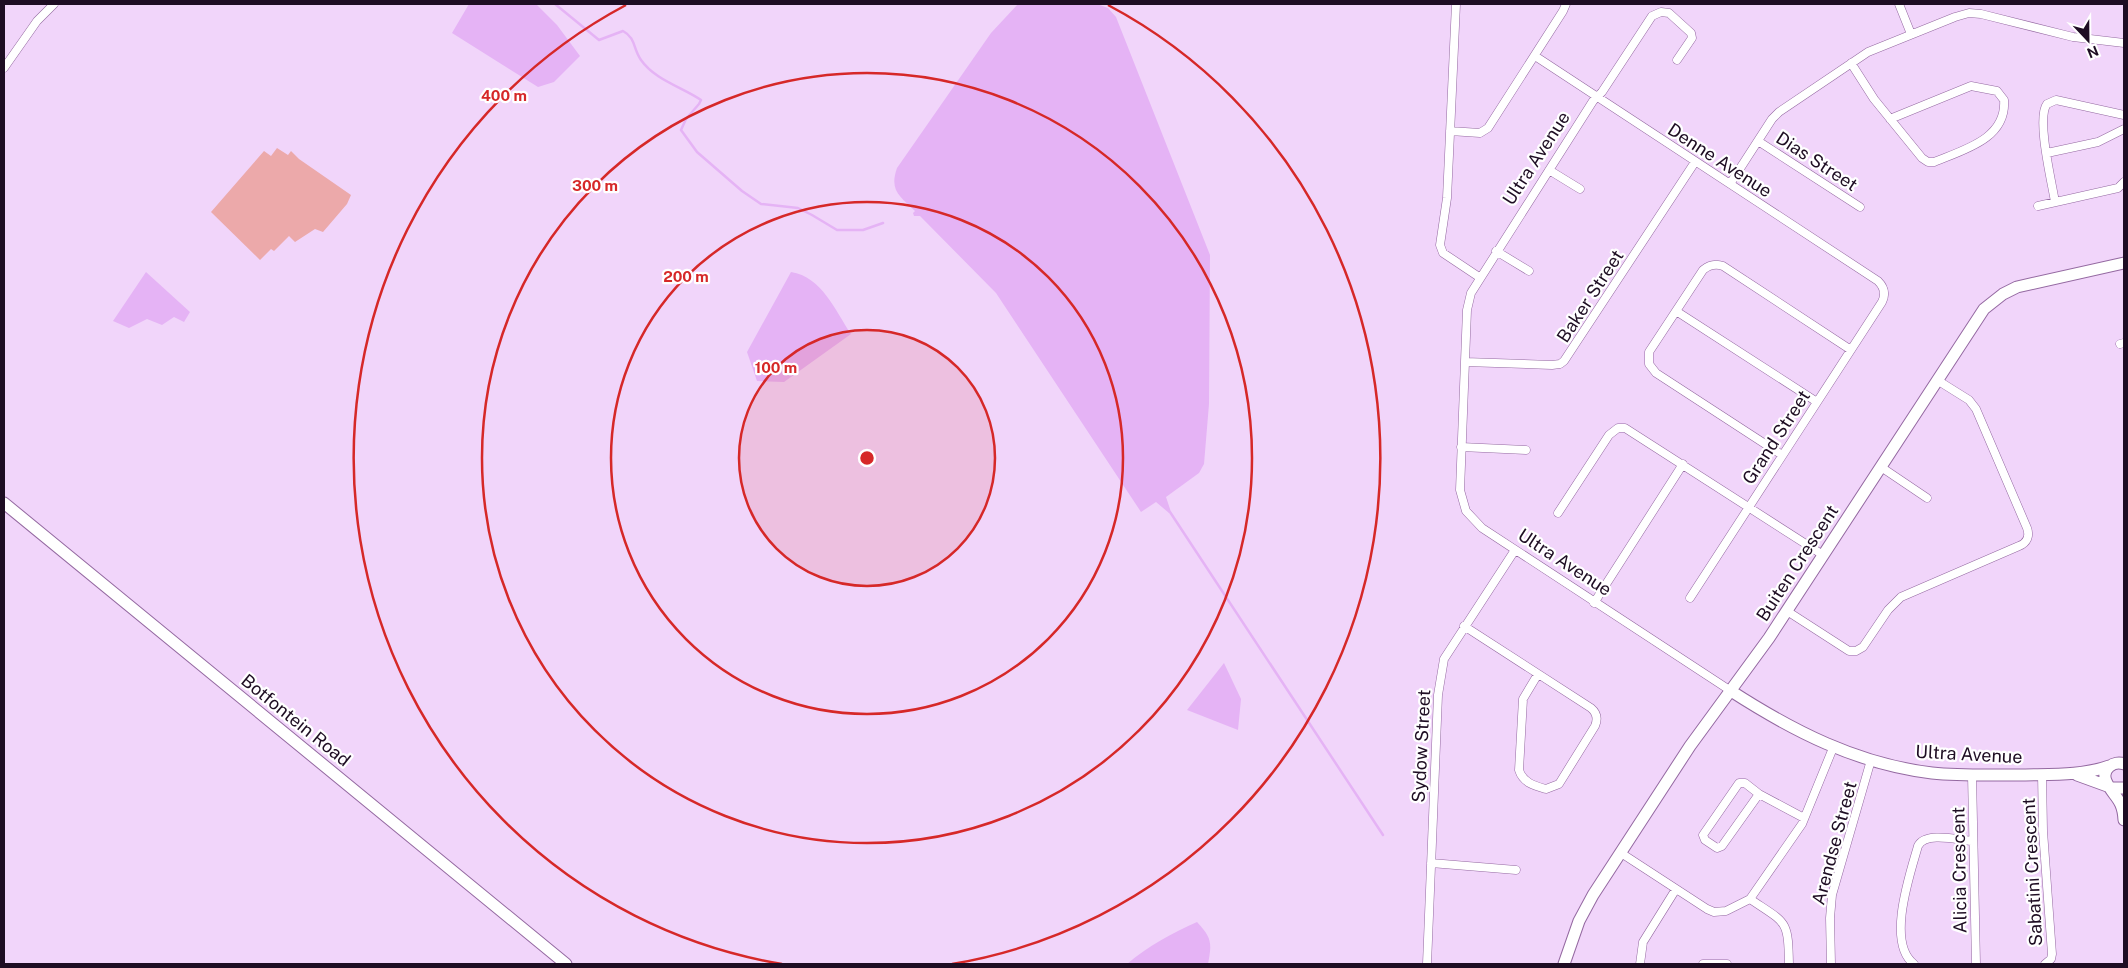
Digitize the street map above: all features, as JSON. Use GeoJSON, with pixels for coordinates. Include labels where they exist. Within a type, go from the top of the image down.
{"type":"FeatureCollection","features":[{"type":"Feature","properties":{"kind":"street"},"geometry":{"type":"LineString","coordinates":[[4,68],[37,21],[54,4]]}},
{"type":"Feature","properties":{"kind":"street"},"geometry":{"type":"LineString","coordinates":[[1456,4],[1447,198],[1440,246],[1443,253],[1479,277]]}},
{"type":"Feature","properties":{"kind":"street"},"geometry":{"type":"LineString","coordinates":[[1450,131],[1477,133],[1486,130],[1535,56],[1566,4]]}},
{"type":"Feature","properties":{"kind":"street","name":"Ultra Avenue"},"geometry":{"type":"LineString","coordinates":[[1661,4],[1479,277],[1467,303],[1460,490],[1466,511],[1482,528],[1731,691],[1784,724],[1833,748],[1871,760],[1920,771],[1972,775],[2068,774],[2084,776],[2111,787]]}},
{"type":"Feature","properties":{"kind":"street"},"geometry":{"type":"LineString","coordinates":[[1899,4],[1911,34]]}},
{"type":"Feature","properties":{"kind":"street"},"geometry":{"type":"LineString","coordinates":[[1652,16],[1661,12],[1669,13],[1691,33],[1692,38],[1677,60]]}},
{"type":"Feature","properties":{"kind":"street"},"geometry":{"type":"LineString","coordinates":[[1730,184],[1758,140],[1779,112],[1876,48],[1962,14],[1975,13],[2073,36],[2124,44]]}},
{"type":"Feature","properties":{"kind":"street","name":"Denne Avenue"},"geometry":{"type":"LineString","coordinates":[[1535,56],[1878,281],[1884,291]]}},
{"type":"Feature","properties":{"kind":"street"},"geometry":{"type":"LineString","coordinates":[[1851,63],[1890,119],[1922,158],[1928,162],[1934,162],[1993,134],[2000,122],[2004,100],[1997,91],[1971,86],[1890,119]]}},
{"type":"Feature","properties":{"kind":"street"},"geometry":{"type":"LineString","coordinates":[[2054,202],[2042,124],[2043,110],[2050,102],[2056,100],[2124,115]]}},
{"type":"Feature","properties":{"kind":"street"},"geometry":{"type":"LineString","coordinates":[[2047,153],[2098,142],[2124,129]]}},
{"type":"Feature","properties":{"kind":"street","name":"Dias Street"},"geometry":{"type":"LineString","coordinates":[[1758,140],[1860,207]]}},
{"type":"Feature","properties":{"kind":"street","name":"Baker Street"},"geometry":{"type":"LineString","coordinates":[[1464,362],[1556,365],[1564,361],[1695,162]]}},
{"type":"Feature","properties":{"kind":"street"},"geometry":{"type":"LineString","coordinates":[[1549,170],[1580,189]]}},
{"type":"Feature","properties":{"kind":"street"},"geometry":{"type":"LineString","coordinates":[[2038,206],[2118,188],[2124,182]]}},
{"type":"Feature","properties":{"kind":"street"},"geometry":{"type":"LineString","coordinates":[[1496,251],[1529,271]]}},
{"type":"Feature","properties":{"kind":"street","name":"Buiten Crescent"},"geometry":{"type":"LineString","coordinates":[[1564,964],[1579,921],[1621,853],[1690,746],[1787,611],[1979,316],[2003,294],[2025,285],[2124,263]]}},
{"type":"Feature","properties":{"kind":"street"},"geometry":{"type":"LineString","coordinates":[[1782,455],[1663,378],[1650,367],[1648,360],[1649,352],[1702,270],[1709,266],[1719,265],[1851,350]]}},
{"type":"Feature","properties":{"kind":"street","name":"Grand Street"},"geometry":{"type":"LineString","coordinates":[[1690,598],[1882,302],[1884,291]]}},
{"type":"Feature","properties":{"kind":"street"},"geometry":{"type":"LineString","coordinates":[[1676,311],[1817,402]]}},
{"type":"Feature","properties":{"kind":"street"},"geometry":{"type":"LineString","coordinates":[[1787,611],[1849,651],[1858,650],[1863,647],[1888,610],[1901,597],[2019,546],[2027,540],[2029,534],[2027,528],[1976,409],[1968,400],[1938,380]]}},
{"type":"Feature","properties":{"kind":"street"},"geometry":{"type":"LineString","coordinates":[[1558,513],[1609,435],[1618,428],[1629,430],[1823,555]]}},
{"type":"Feature","properties":{"kind":"street"},"geometry":{"type":"LineString","coordinates":[[1461,447],[1526,450]]}},
{"type":"Feature","properties":{"kind":"street"},"geometry":{"type":"LineString","coordinates":[[1594,602],[1683,464]]}},
{"type":"Feature","properties":{"kind":"street"},"geometry":{"type":"LineString","coordinates":[[1881,467],[1927,498]]}},
{"type":"Feature","properties":{"kind":"street","name":"Botfontein Road"},"geometry":{"type":"LineString","coordinates":[[4,503],[566,964]]}},
{"type":"Feature","properties":{"kind":"street","name":"Sydow Street"},"geometry":{"type":"LineString","coordinates":[[1427,964],[1440,678],[1444,659],[1515,550]]}},
{"type":"Feature","properties":{"kind":"street"},"geometry":{"type":"LineString","coordinates":[[1464,626],[1591,708],[1596,713],[1597,720],[1595,726],[1559,784],[1546,789],[1529,784],[1524,780],[1519,770],[1523,699],[1538,674]]}},
{"type":"Feature","properties":{"kind":"street"},"geometry":{"type":"LineString","coordinates":[[1621,853],[1707,909],[1714,912],[1726,911],[1750,899],[1772,870],[1804,818],[1833,748]]}},
{"type":"Feature","properties":{"kind":"street","name":"Arendse Street"},"geometry":{"type":"LineString","coordinates":[[1831,964],[1830,918],[1832,895],[1871,760]]}},
{"type":"Feature","properties":{"kind":"street"},"geometry":{"type":"LineString","coordinates":[[2119,763],[2105,776],[2121,804],[2124,820]]}},
{"type":"Feature","properties":{"kind":"street","name":"Ultra Avenue"},"geometry":{"type":"LineString","coordinates":[[2068,774],[2096,770],[2119,763]]}},
{"type":"Feature","properties":{"kind":"street","name":"Sabatini Crescent"},"geometry":{"type":"LineString","coordinates":[[2042,774],[2043,831],[2052,954],[2051,959],[2045,964]]}},
{"type":"Feature","properties":{"kind":"street","name":"Alicia Crescent"},"geometry":{"type":"LineString","coordinates":[[1972,775],[1976,964]]}},
{"type":"Feature","properties":{"kind":"street"},"geometry":{"type":"LineString","coordinates":[[1759,794],[1721,848],[1715,848],[1704,839],[1704,834],[1739,783],[1804,818]]}},
{"type":"Feature","properties":{"kind":"street"},"geometry":{"type":"LineString","coordinates":[[2111,787],[2124,788]]}},
{"type":"Feature","properties":{"kind":"street"},"geometry":{"type":"LineString","coordinates":[[1914,964],[1906,957],[1903,951],[1902,915],[1904,899],[1918,846],[1923,839],[1930,837],[1973,841]]}},
{"type":"Feature","properties":{"kind":"street"},"geometry":{"type":"LineString","coordinates":[[1431,863],[1516,870]]}},
{"type":"Feature","properties":{"kind":"street"},"geometry":{"type":"LineString","coordinates":[[1640,964],[1642,942],[1676,889]]}},
{"type":"Feature","properties":{"kind":"street"},"geometry":{"type":"LineString","coordinates":[[1750,899],[1779,918],[1786,927],[1788,936],[1788,964]]}},
{"type":"Feature","properties":{"kind":"street"},"geometry":{"type":"LineString","coordinates":[[1703,964],[1727,964]]}},
{"type":"Feature","properties":{"kind":"shaded area"},"geometry":{"type":"Polygon","coordinates":[[[469,4],[536,4],[557,25],[580,56],[554,82],[538,87],[452,33],[469,4]]]}},
{"type":"Feature","properties":{"kind":"shaded area"},"geometry":{"type":"Polygon","coordinates":[[[1018,4],[1097,4],[1108,8],[1116,17],[1210,255],[1209,404],[1204,464],[1199,473],[1166,497],[1171,512],[1169,513],[1156,502],[1141,512],[996,293],[920,216],[914,216],[913,213],[915,211],[897,193],[895,188],[894,182],[897,168],[991,33],[1018,4]]]}},
{"type":"Feature","properties":{"kind":"shaded area"},"geometry":{"type":"Polygon","coordinates":[[[277,148],[288,155],[291,151],[299,159],[351,195],[347,204],[323,232],[315,229],[295,242],[289,236],[274,251],[271,249],[260,260],[211,212],[264,151],[271,156],[277,148]]]}},
{"type":"Feature","properties":{"kind":"shaded area"},"geometry":{"type":"Polygon","coordinates":[[[146,272],[190,312],[184,322],[174,317],[162,325],[147,319],[129,328],[113,321],[146,272]]]}},
{"type":"Feature","properties":{"kind":"shaded area"},"geometry":{"type":"Polygon","coordinates":[[[791,272],[802,275],[819,287],[827,296],[851,334],[784,382],[757,381],[747,352],[791,272]]]}},
{"type":"Feature","properties":{"kind":"shaded area"},"geometry":{"type":"Polygon","coordinates":[[[1224,663],[1241,699],[1238,730],[1187,710],[1224,663]]]}},
{"type":"Feature","properties":{"kind":"shaded area"},"geometry":{"type":"Polygon","coordinates":[[[1197,922],[1206,932],[1210,941],[1208,964],[1127,964],[1160,940],[1197,922]]]}},
{"type":"Feature","properties":{"kind":"waterway"},"geometry":{"type":"LineString","coordinates":[[555,4],[599,40],[623,31],[630,37],[638,56],[647,67],[661,78],[701,100],[686,119],[681,130],[697,152],[742,191],[761,204],[798,208],[837,230],[863,230],[883,223]]}},
{"type":"Feature","properties":{"kind":"waterway"},"geometry":{"type":"LineString","coordinates":[[1170,512],[1383,835]]}}]}
